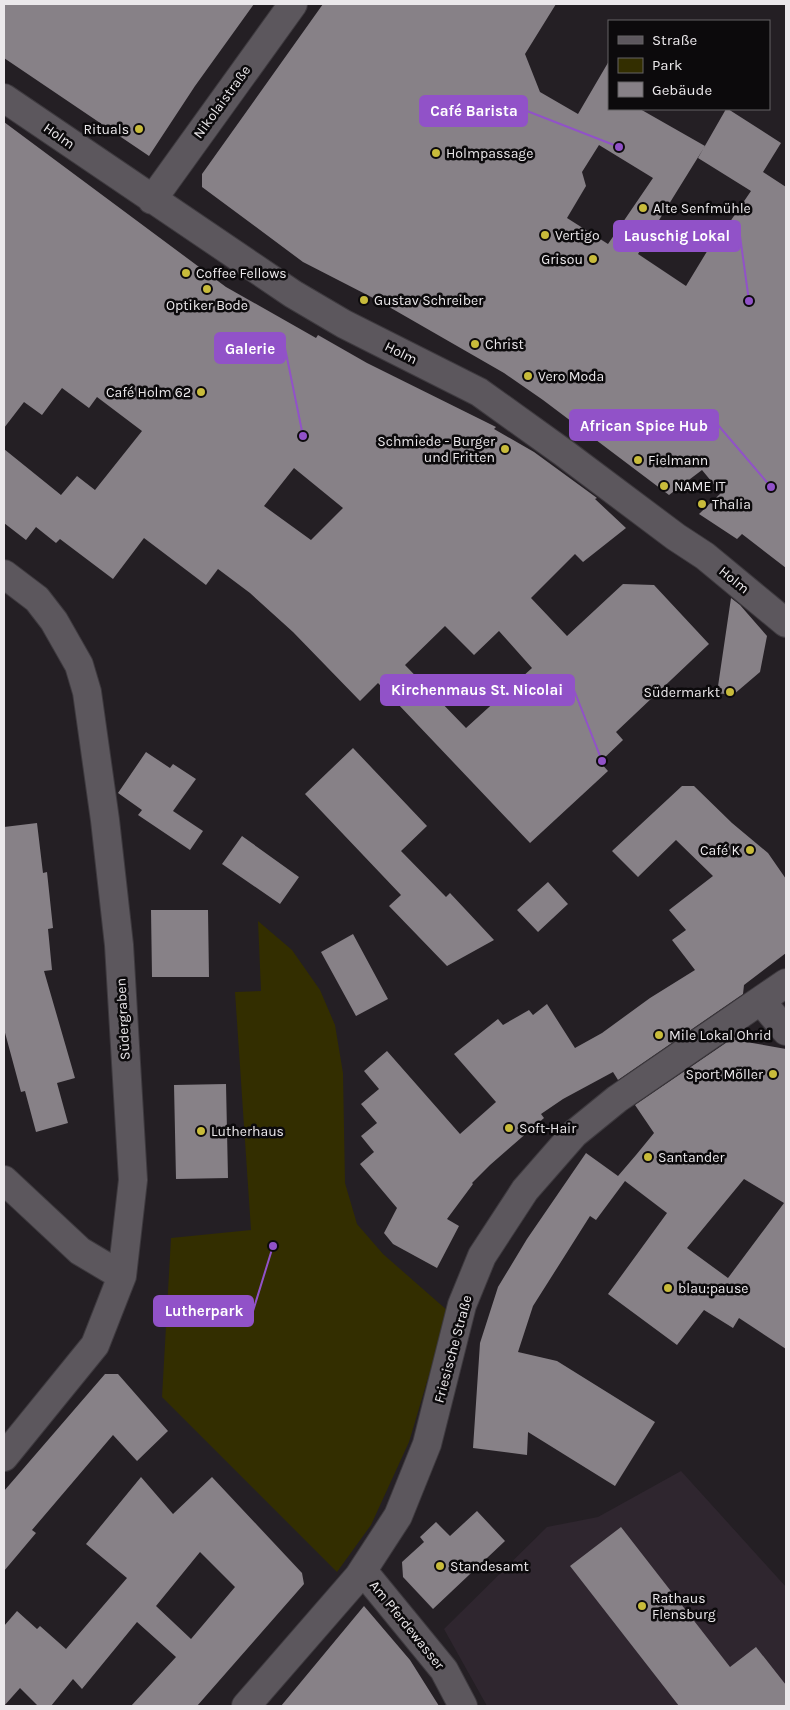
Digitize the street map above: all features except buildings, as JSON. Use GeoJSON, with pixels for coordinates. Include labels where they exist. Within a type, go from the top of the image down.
{"type":"FeatureCollection","features":[{"type":"Feature","properties":{"kind":"street","name":"Nikolaistraße"},"geometry":{"type":"LineString","coordinates":[[152,200],[293,4]]}},
{"type":"Feature","properties":{"kind":"street","name":"Holm"},"geometry":{"type":"LineString","coordinates":[[4,98],[293,294],[344,324],[479,392],[705,556],[786,623]]}},
{"type":"Feature","properties":{"kind":"street","name":"Südergraben"},"geometry":{"type":"LineString","coordinates":[[4,574],[37,599],[54,621],[79,666],[87,692],[105,820],[119,945],[133,1180],[122,1276],[95,1346],[5,1452]]}},
{"type":"Feature","properties":{"kind":"street"},"geometry":{"type":"LineString","coordinates":[[786,982],[761,1002],[786,1031]]}},
{"type":"Feature","properties":{"kind":"street","name":"Friesische Straße"},"geometry":{"type":"LineString","coordinates":[[246,1706],[363,1571],[398,1516],[427,1444],[462,1305],[482,1256],[525,1190],[574,1134],[617,1100],[761,1002]]}},
{"type":"Feature","properties":{"kind":"street"},"geometry":{"type":"LineString","coordinates":[[4,1180],[80,1251],[122,1276]]}},
{"type":"Feature","properties":{"kind":"street","name":"Am Pferdewasser"},"geometry":{"type":"LineString","coordinates":[[363,1571],[444,1670],[463,1706]]}},
{"type":"Feature","properties":{"kind":"shaded area"},"geometry":{"type":"Polygon","coordinates":[[[681,1471],[786,1587],[786,1706],[487,1706],[444,1629],[547,1527],[598,1517],[681,1471]]]}},
{"type":"Feature","properties":{"kind":"green space"},"geometry":{"type":"Polygon","coordinates":[[[258,921],[292,950],[320,990],[335,1025],[343,1073],[345,1183],[357,1224],[383,1254],[448,1311],[409,1442],[371,1525],[337,1572],[162,1397],[171,1238],[251,1230],[235,992],[261,991],[258,921]]]}},
{"type":"Feature","properties":{"kind":"place","name":"Rituals"},"geometry":{"type":"Point","coordinates":[139,129]}},
{"type":"Feature","properties":{"kind":"place","name":"Café Barista"},"geometry":{"type":"Point","coordinates":[619,147]}},
{"type":"Feature","properties":{"kind":"place","name":"Holmpassage"},"geometry":{"type":"Point","coordinates":[436,153]}},
{"type":"Feature","properties":{"kind":"place","name":"Alte Senfmühle"},"geometry":{"type":"Point","coordinates":[643,208]}},
{"type":"Feature","properties":{"kind":"place","name":"Vertigo"},"geometry":{"type":"Point","coordinates":[545,235]}},
{"type":"Feature","properties":{"kind":"place","name":"Grisou"},"geometry":{"type":"Point","coordinates":[593,259]}},
{"type":"Feature","properties":{"kind":"place","name":"Coffee Fellows"},"geometry":{"type":"Point","coordinates":[186,273]}},
{"type":"Feature","properties":{"kind":"place","name":"Optiker Bode"},"geometry":{"type":"Point","coordinates":[207,289]}},
{"type":"Feature","properties":{"kind":"place","name":"Gustav Schreiber"},"geometry":{"type":"Point","coordinates":[364,300]}},
{"type":"Feature","properties":{"kind":"place","name":"Lauschig Lokal"},"geometry":{"type":"Point","coordinates":[749,301]}},
{"type":"Feature","properties":{"kind":"place","name":"Christ"},"geometry":{"type":"Point","coordinates":[475,344]}},
{"type":"Feature","properties":{"kind":"place","name":"Vero Moda"},"geometry":{"type":"Point","coordinates":[528,376]}},
{"type":"Feature","properties":{"kind":"place","name":"Café Holm 62"},"geometry":{"type":"Point","coordinates":[201,392]}},
{"type":"Feature","properties":{"kind":"place","name":"Galerie"},"geometry":{"type":"Point","coordinates":[303,436]}},
{"type":"Feature","properties":{"kind":"place","name":"Schmiede - Burger und Fritten"},"geometry":{"type":"Point","coordinates":[505,449]}},
{"type":"Feature","properties":{"kind":"place","name":"Fielmann"},"geometry":{"type":"Point","coordinates":[638,460]}},
{"type":"Feature","properties":{"kind":"place","name":"NAME IT"},"geometry":{"type":"Point","coordinates":[664,486]}},
{"type":"Feature","properties":{"kind":"place","name":"African Spice Hub"},"geometry":{"type":"Point","coordinates":[771,487]}},
{"type":"Feature","properties":{"kind":"place","name":"Thalia"},"geometry":{"type":"Point","coordinates":[702,504]}},
{"type":"Feature","properties":{"kind":"place","name":"Südermarkt"},"geometry":{"type":"Point","coordinates":[730,692]}},
{"type":"Feature","properties":{"kind":"place","name":"Kirchenmaus St. Nicolai"},"geometry":{"type":"Point","coordinates":[602,761]}},
{"type":"Feature","properties":{"kind":"place","name":"Café K"},"geometry":{"type":"Point","coordinates":[750,850]}},
{"type":"Feature","properties":{"kind":"place","name":"Mile Lokal Ohrid"},"geometry":{"type":"Point","coordinates":[659,1035]}},
{"type":"Feature","properties":{"kind":"place","name":"Sport Möller"},"geometry":{"type":"Point","coordinates":[773,1074]}},
{"type":"Feature","properties":{"kind":"place","name":"Soft-Hair"},"geometry":{"type":"Point","coordinates":[509,1128]}},
{"type":"Feature","properties":{"kind":"place","name":"Lutherhaus"},"geometry":{"type":"Point","coordinates":[201,1131]}},
{"type":"Feature","properties":{"kind":"place","name":"Santander"},"geometry":{"type":"Point","coordinates":[648,1157]}},
{"type":"Feature","properties":{"kind":"place","name":"Lutherpark"},"geometry":{"type":"Point","coordinates":[273,1246]}},
{"type":"Feature","properties":{"kind":"place","name":"blau:pause"},"geometry":{"type":"Point","coordinates":[668,1288]}},
{"type":"Feature","properties":{"kind":"place","name":"Standesamt"},"geometry":{"type":"Point","coordinates":[440,1566]}},
{"type":"Feature","properties":{"kind":"place","name":"Rathaus Flensburg"},"geometry":{"type":"Point","coordinates":[642,1606]}}]}
